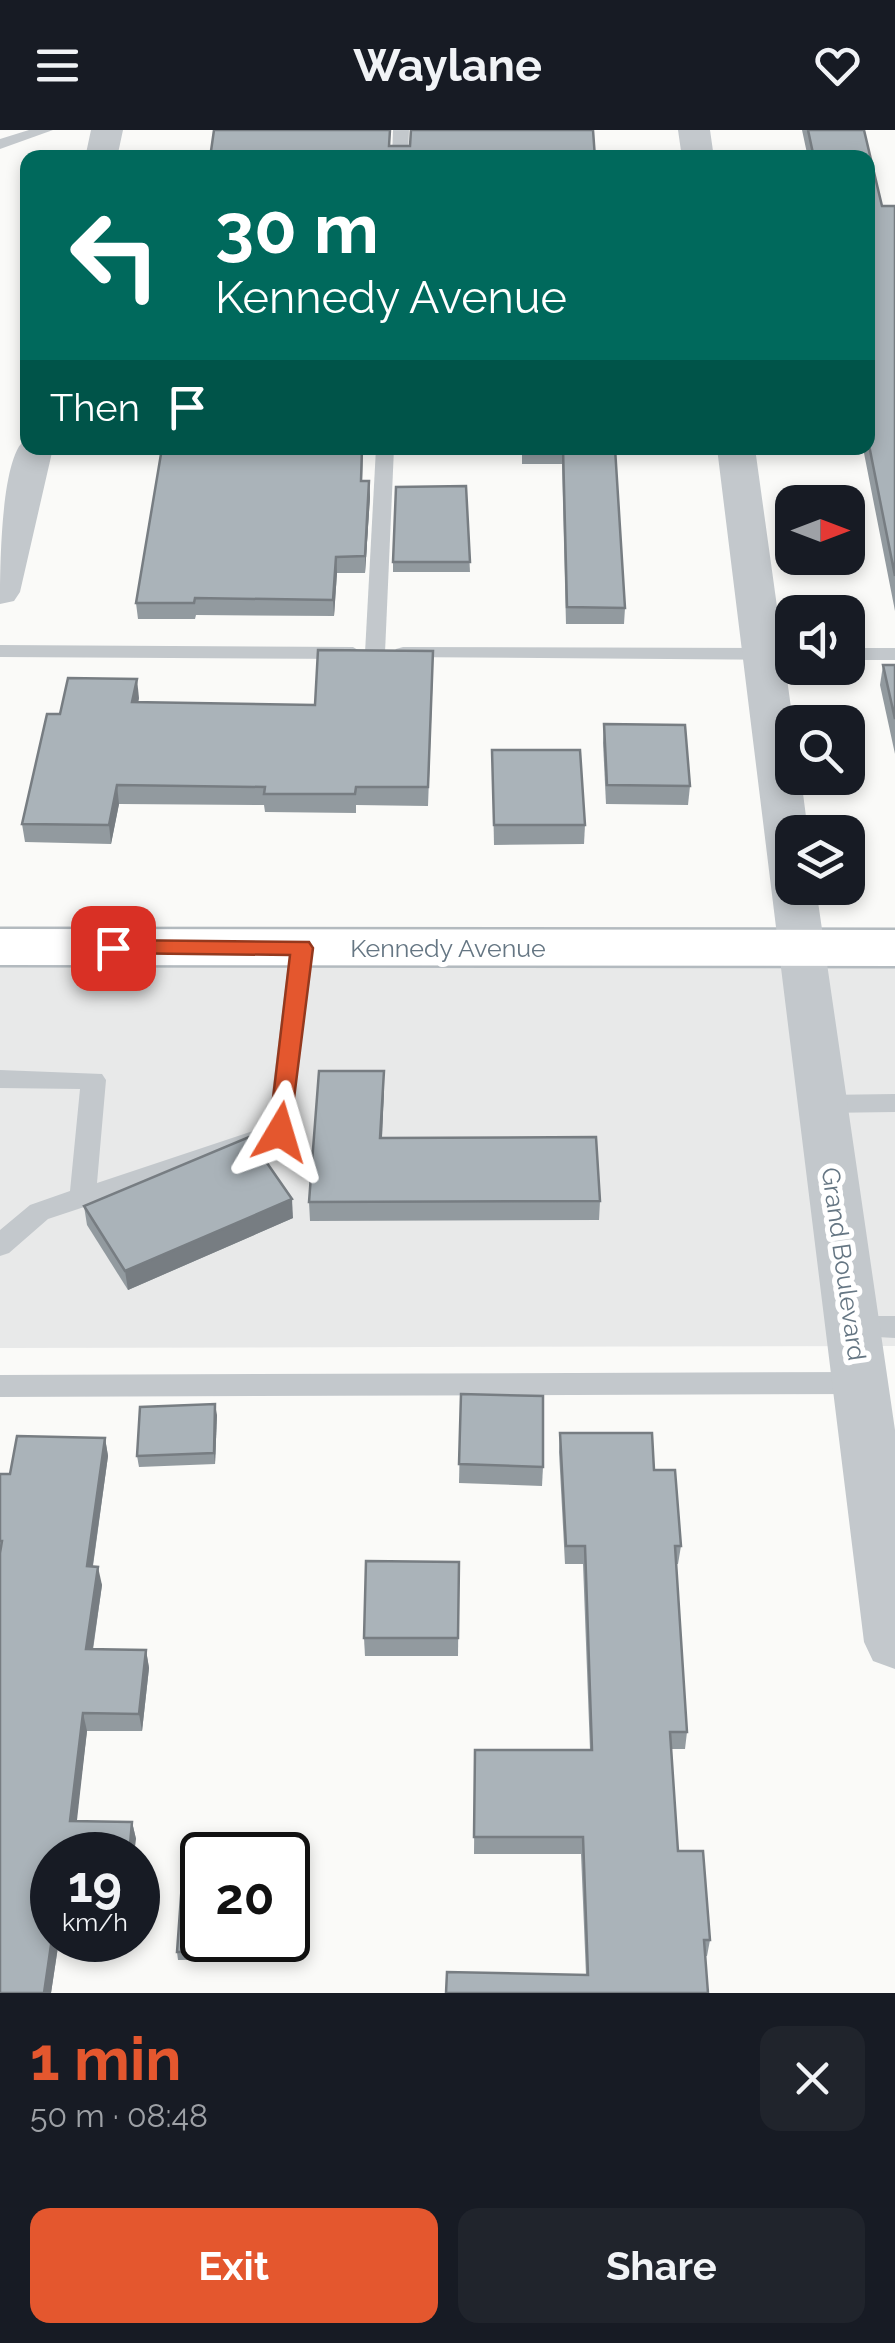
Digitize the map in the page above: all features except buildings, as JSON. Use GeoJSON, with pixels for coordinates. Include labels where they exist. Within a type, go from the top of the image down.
{"type":"FeatureCollection","features":[{"type":"Feature","properties":{"kind":"street"},"geometry":{"type":"LineString","coordinates":[[0,592],[32,455]]}},
{"type":"Feature","properties":{"kind":"street","name":"Grand Boulevard"},"geometry":{"type":"LineString","coordinates":[[737,455],[775,639]]}},
{"type":"Feature","properties":{"kind":"street","name":"Grand Boulevard"},"geometry":{"type":"LineString","coordinates":[[780,685],[788,815]]}},
{"type":"Feature","properties":{"kind":"street","name":"Grand Boulevard"},"geometry":{"type":"LineString","coordinates":[[796,905],[823,1104],[874,1327],[860,1383],[895,1642]]}},
{"type":"Feature","properties":{"kind":"street","name":"Kennedy Avenue"},"geometry":{"type":"LineString","coordinates":[[0,947],[895,948]]}},
{"type":"Feature","properties":{"kind":"lane"},"geometry":{"type":"LineString","coordinates":[[0,144],[46,130]]}},
{"type":"Feature","properties":{"kind":"lane"},"geometry":{"type":"LineString","coordinates":[[375,653],[385,455]]}},
{"type":"Feature","properties":{"kind":"lane"},"geometry":{"type":"LineString","coordinates":[[0,651],[775,654]]}},
{"type":"Feature","properties":{"kind":"lane"},"geometry":{"type":"LineString","coordinates":[[865,654],[895,654]]}},
{"type":"Feature","properties":{"kind":"lane"},"geometry":{"type":"LineString","coordinates":[[0,1246],[39,1212],[280,1132],[302,948]]}},
{"type":"Feature","properties":{"kind":"lane"},"geometry":{"type":"LineString","coordinates":[[0,1080],[93,1080],[83,1198]]}},
{"type":"Feature","properties":{"kind":"lane"},"geometry":{"type":"LineString","coordinates":[[823,1104],[895,1103]]}},
{"type":"Feature","properties":{"kind":"lane"},"geometry":{"type":"LineString","coordinates":[[0,1386],[860,1383]]}},
{"type":"Feature","properties":{"kind":"shaded area"},"geometry":{"type":"Polygon","coordinates":[[[895,959],[895,1346],[0,1348],[0,960],[895,959]]]}},
{"type":"Feature","properties":{"kind":"route"},"geometry":{"type":"LineString","coordinates":[[113,948],[302,948],[280,1132]]}}]}
